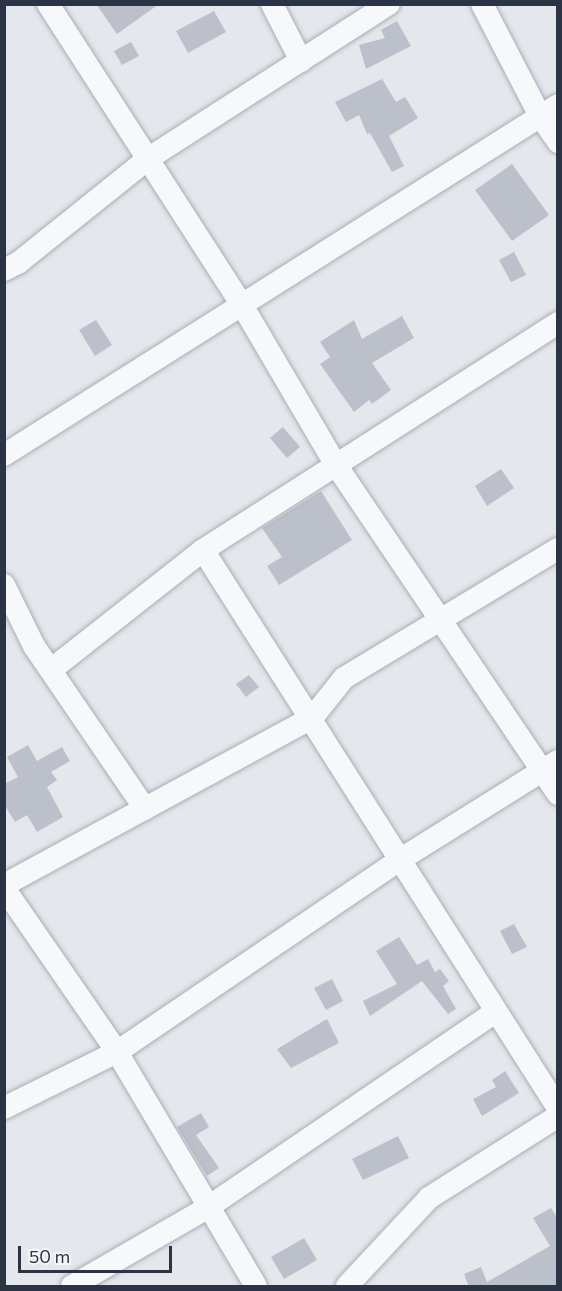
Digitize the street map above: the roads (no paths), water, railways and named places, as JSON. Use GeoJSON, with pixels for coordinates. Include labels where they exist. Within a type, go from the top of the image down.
{"type":"FeatureCollection","features":[{"type":"Feature","properties":{"kind":"street"},"geometry":{"type":"LineString","coordinates":[[48,4],[242,305],[336,465],[440,620],[550,765],[558,794]]}},
{"type":"Feature","properties":{"kind":"street"},"geometry":{"type":"LineString","coordinates":[[272,4],[301,61]]}},
{"type":"Feature","properties":{"kind":"street"},"geometry":{"type":"LineString","coordinates":[[4,270],[18,263],[149,158],[389,4]]}},
{"type":"Feature","properties":{"kind":"street"},"geometry":{"type":"LineString","coordinates":[[482,4],[549,111],[558,142]]}},
{"type":"Feature","properties":{"kind":"street"},"geometry":{"type":"LineString","coordinates":[[4,455],[549,111]]}},
{"type":"Feature","properties":{"kind":"street"},"geometry":{"type":"LineString","coordinates":[[52,669],[203,549],[558,323]]}},
{"type":"Feature","properties":{"kind":"street"},"geometry":{"type":"LineString","coordinates":[[203,549],[558,1108]]}},
{"type":"Feature","properties":{"kind":"street"},"geometry":{"type":"LineString","coordinates":[[256,1287],[207,1208],[117,1052],[4,887],[312,718],[344,678],[558,549]]}},
{"type":"Feature","properties":{"kind":"street"},"geometry":{"type":"LineString","coordinates":[[4,585],[34,645],[145,809]]}},
{"type":"Feature","properties":{"kind":"street"},"geometry":{"type":"LineString","coordinates":[[4,1108],[117,1052],[401,859],[550,765]]}},
{"type":"Feature","properties":{"kind":"street"},"geometry":{"type":"LineString","coordinates":[[72,1287],[207,1208],[495,1012]]}},
{"type":"Feature","properties":{"kind":"street"},"geometry":{"type":"LineString","coordinates":[[348,1287],[429,1198],[558,1116]]}}]}
